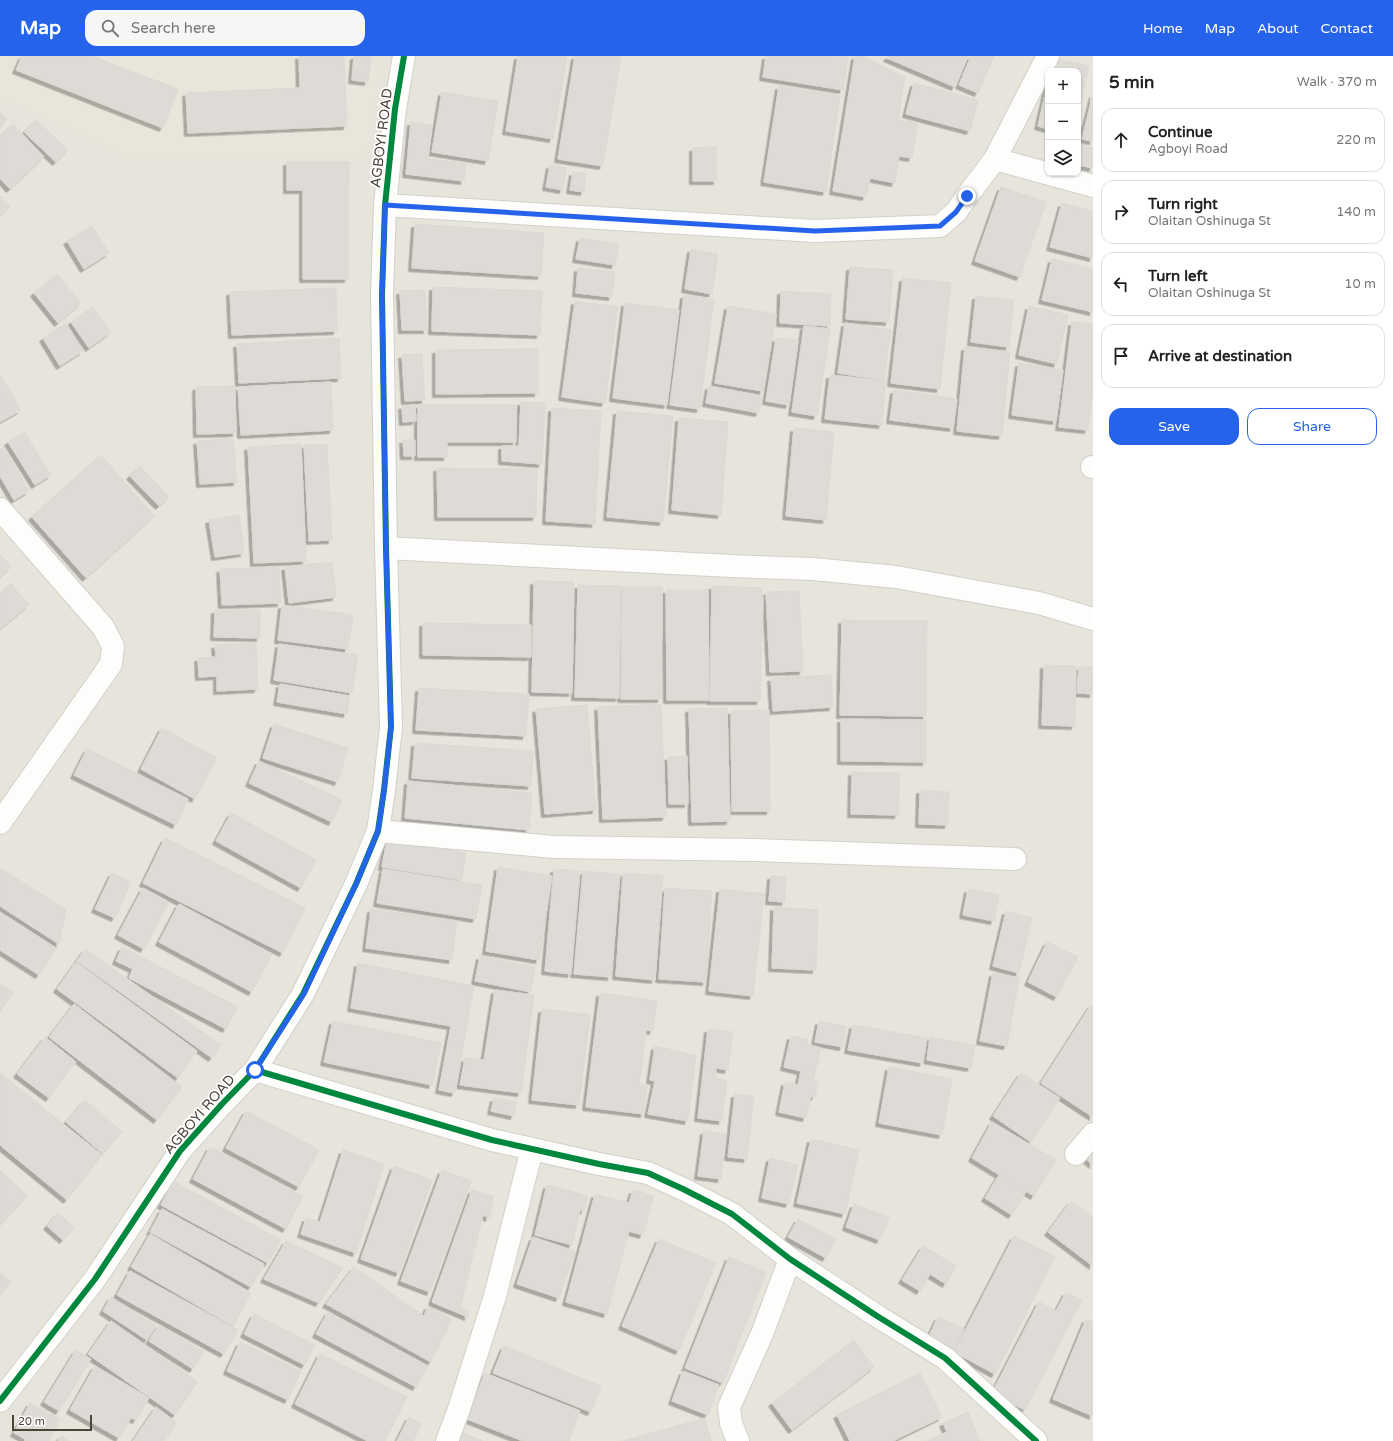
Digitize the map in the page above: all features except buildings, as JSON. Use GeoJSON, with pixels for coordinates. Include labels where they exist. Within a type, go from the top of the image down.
{"type":"FeatureCollection","features":[{"type":"Feature","properties":{"kind":"street","name":"AGBOYI ROAD"},"geometry":{"type":"LineString","coordinates":[[0,1401],[7,1378],[95,1279],[180,1151],[255,1070],[304,994],[356,884],[378,831],[391,727],[386,548],[382,295],[385,205],[395,110],[404,56]]}},
{"type":"Feature","properties":{"kind":"street"},"geometry":{"type":"LineString","coordinates":[[385,205],[815,231],[940,226],[956,212],[995,159],[1048,56]]}},
{"type":"Feature","properties":{"kind":"street"},"geometry":{"type":"LineString","coordinates":[[995,159],[1093,186]]}},
{"type":"Feature","properties":{"kind":"street"},"geometry":{"type":"LineString","coordinates":[[0,510],[103,627],[113,646],[111,664],[0,823]]}},
{"type":"Feature","properties":{"kind":"street"},"geometry":{"type":"LineString","coordinates":[[386,548],[731,566],[813,568],[903,578],[1040,603],[1093,619]]}},
{"type":"Feature","properties":{"kind":"street"},"geometry":{"type":"LineString","coordinates":[[378,831],[554,847],[758,850],[1015,859]]}},
{"type":"Feature","properties":{"kind":"street"},"geometry":{"type":"LineString","coordinates":[[255,1070],[492,1140],[599,1164],[648,1173],[732,1214],[790,1259],[944,1358],[1036,1441]]}},
{"type":"Feature","properties":{"kind":"street"},"geometry":{"type":"LineString","coordinates":[[1076,1154],[1093,1134]]}},
{"type":"Feature","properties":{"kind":"street"},"geometry":{"type":"LineString","coordinates":[[447,1441],[459,1409],[495,1296],[532,1149]]}},
{"type":"Feature","properties":{"kind":"street"},"geometry":{"type":"LineString","coordinates":[[738,1441],[731,1423],[729,1407],[762,1334],[790,1259]]}},
{"type":"Feature","properties":{"kind":"shaded area"},"geometry":{"type":"Polygon","coordinates":[[[0,56],[1093,56],[1093,1441],[0,1441],[0,56]]]}},
{"type":"Feature","properties":{"kind":"shaded area"},"geometry":{"type":"Polygon","coordinates":[[[0,56],[382,56],[367,155],[133,159],[0,97],[0,56]]]}},
{"type":"Feature","properties":{"kind":"cycle path"},"geometry":{"type":"LineString","coordinates":[[0,1401],[95,1279],[180,1151],[255,1070],[303,994],[356,884],[378,831],[391,727],[386,548],[382,295],[385,205],[395,109],[404,56]]}},
{"type":"Feature","properties":{"kind":"cycle path"},"geometry":{"type":"LineString","coordinates":[[255,1070],[492,1140],[599,1164],[648,1173],[683,1189],[732,1214],[790,1259],[877,1316],[945,1358],[1036,1441]]}},
{"type":"Feature","properties":{"kind":"route"},"geometry":{"type":"LineString","coordinates":[[255,1070],[304,994],[356,884],[378,831],[391,727],[386,548],[382,295],[385,205],[815,231],[940,226],[956,212],[967,196]]}}]}
